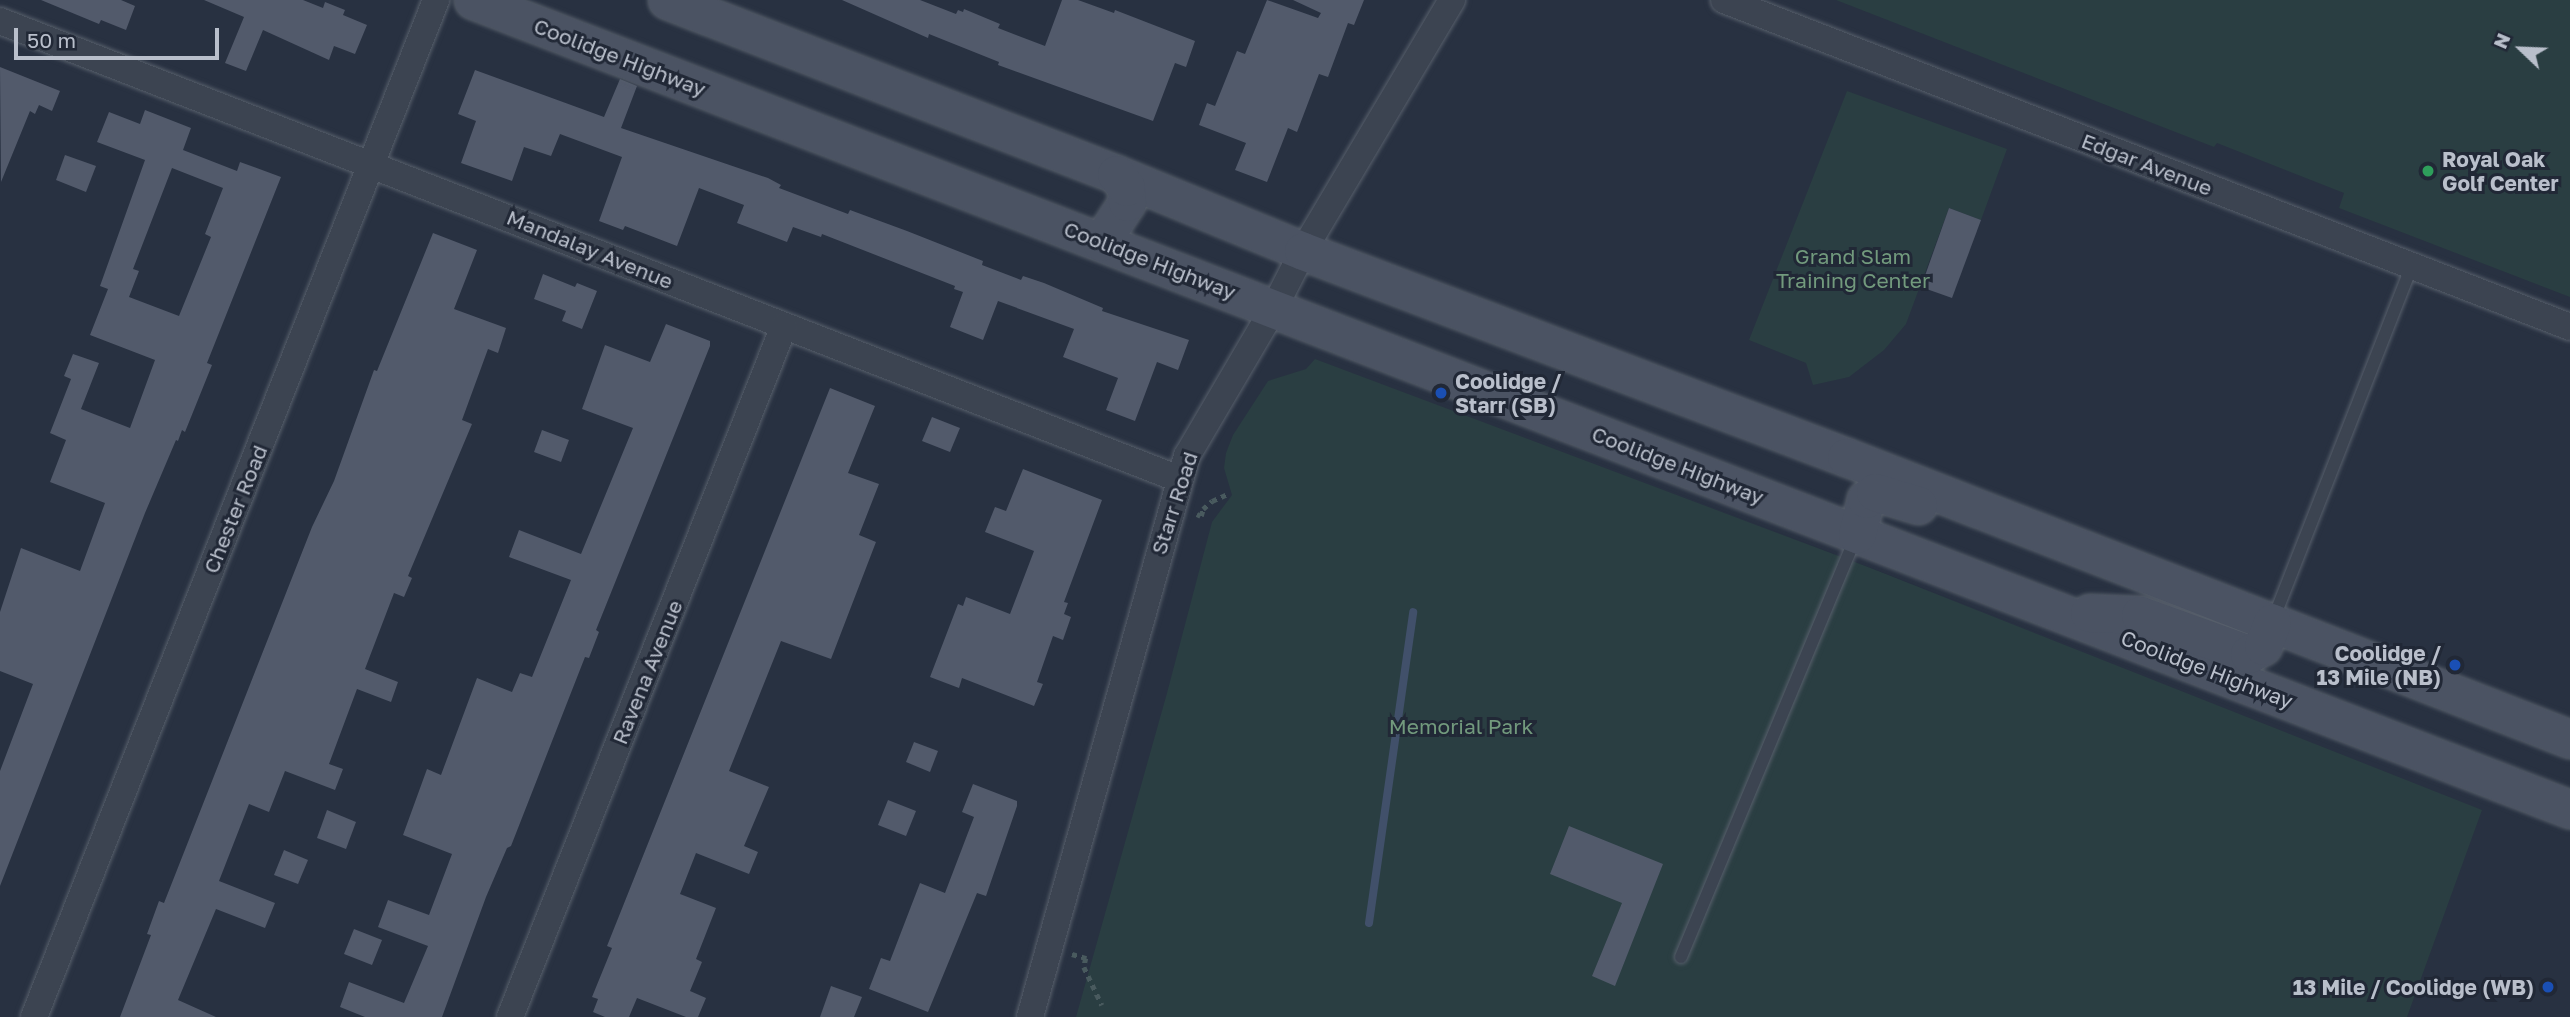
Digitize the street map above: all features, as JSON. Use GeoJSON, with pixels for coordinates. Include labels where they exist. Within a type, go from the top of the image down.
{"type":"FeatureCollection","features":[{"type":"Feature","properties":{"kind":"main road","name":"Coolidge Highway"},"geometry":{"type":"LineString","coordinates":[[473,0],[2570,809]]}},
{"type":"Feature","properties":{"kind":"main road"},"geometry":{"type":"LineString","coordinates":[[667,0],[1116,174],[1303,251],[1846,457],[2570,739]]}},
{"type":"Feature","properties":{"kind":"main road"},"geometry":{"type":"LineString","coordinates":[[1101,242],[1127,202],[1126,187],[1116,174]]}},
{"type":"Feature","properties":{"kind":"main road"},"geometry":{"type":"LineString","coordinates":[[1857,534],[1866,499],[1875,492],[2032,549],[2103,559]]}},
{"type":"Feature","properties":{"kind":"main road"},"geometry":{"type":"LineString","coordinates":[[2060,612],[2140,615],[2249,654],[2263,646],[2272,623]]}},
{"type":"Feature","properties":{"kind":"street","name":"Chester Road"},"geometry":{"type":"LineString","coordinates":[[34,1017],[436,0]]}},
{"type":"Feature","properties":{"kind":"street","name":"Starr Road"},"geometry":{"type":"LineString","coordinates":[[1030,1017],[1179,479],[1195,440],[1452,0]]}},
{"type":"Feature","properties":{"kind":"street","name":"Edgar Avenue"},"geometry":{"type":"LineString","coordinates":[[1724,0],[2570,327]]}},
{"type":"Feature","properties":{"kind":"street","name":"Mandalay Avenue"},"geometry":{"type":"LineString","coordinates":[[0,21],[1179,479]]}},
{"type":"Feature","properties":{"kind":"street","name":"Ravena Avenue"},"geometry":{"type":"LineString","coordinates":[[510,1017],[784,326]]}},
{"type":"Feature","properties":{"kind":"lane"},"geometry":{"type":"LineString","coordinates":[[2272,623],[2412,266]]}},
{"type":"Feature","properties":{"kind":"lane"},"geometry":{"type":"LineString","coordinates":[[1681,957],[1857,534]]}},
{"type":"Feature","properties":{"kind":"path"},"geometry":{"type":"LineString","coordinates":[[1049,946],[1086,958],[1084,967],[1102,1005]]}},
{"type":"Feature","properties":{"kind":"green space","name":"Royal Oak Golf Center"},"geometry":{"type":"Polygon","coordinates":[[[1836,0],[2570,0],[2570,297],[2339,208],[2344,193],[2217,143],[2214,147],[1836,0]]]}},
{"type":"Feature","properties":{"kind":"green space","name":"Grand Slam Training Center"},"geometry":{"type":"Polygon","coordinates":[[[1847,91],[2007,149],[1981,220],[1949,208],[1906,324],[1884,350],[1849,377],[1813,385],[1806,363],[1749,340],[1847,91]]]}},
{"type":"Feature","properties":{"kind":"green space","name":"Memorial Park"},"geometry":{"type":"Polygon","coordinates":[[[1315,359],[1868,567],[2482,810],[2407,1017],[1076,1017],[1212,522],[1232,495],[1224,468],[1226,453],[1233,435],[1268,381],[1306,369],[1315,359]]]}},
{"type":"Feature","properties":{"kind":"building"},"geometry":{"type":"Polygon","coordinates":[[[41,0],[121,0],[135,6],[126,30],[101,20],[99,24],[41,0]]]}},
{"type":"Feature","properties":{"kind":"building"},"geometry":{"type":"Polygon","coordinates":[[[204,0],[303,0],[323,8],[325,2],[345,10],[343,15],[367,25],[355,54],[334,46],[329,60],[263,30],[246,71],[225,63],[244,17],[204,0]]]}},
{"type":"Feature","properties":{"kind":"building"},"geometry":{"type":"Polygon","coordinates":[[[842,0],[920,0],[956,14],[958,10],[963,12],[964,9],[1000,24],[998,28],[1045,46],[1062,0],[1078,0],[1114,13],[1115,10],[1195,41],[1186,67],[1175,63],[1153,121],[998,65],[999,62],[929,34],[928,38],[842,0]]]}},
{"type":"Feature","properties":{"kind":"building"},"geometry":{"type":"Polygon","coordinates":[[[1267,0],[1318,18],[1321,13],[1293,0],[1364,0],[1354,25],[1348,23],[1328,77],[1319,74],[1297,132],[1288,128],[1267,182],[1235,170],[1246,143],[1199,125],[1207,103],[1215,106],[1237,51],[1245,54],[1267,0]]]}},
{"type":"Feature","properties":{"kind":"building"},"geometry":{"type":"Polygon","coordinates":[[[0,67],[60,91],[52,111],[39,105],[35,114],[30,111],[1,182],[0,67]]]}},
{"type":"Feature","properties":{"kind":"building"},"geometry":{"type":"Polygon","coordinates":[[[475,70],[604,117],[620,79],[637,86],[621,128],[768,178],[781,185],[779,188],[848,214],[850,210],[907,231],[983,261],[982,265],[1021,280],[1023,276],[1044,283],[1103,308],[1102,311],[1189,340],[1178,370],[1157,362],[1135,421],[1106,410],[1118,378],[1063,357],[1074,329],[998,301],[983,340],[950,327],[963,292],[954,289],[955,286],[822,234],[821,237],[793,227],[787,242],[737,223],[744,205],[699,188],[677,246],[625,226],[623,230],[599,221],[622,157],[560,134],[551,156],[524,147],[512,181],[461,163],[476,121],[458,114],[475,70]]]}},
{"type":"Feature","properties":{"kind":"building"},"geometry":{"type":"Polygon","coordinates":[[[145,110],[191,128],[183,150],[237,171],[240,162],[281,177],[207,363],[212,365],[185,432],[182,430],[178,441],[176,440],[145,513],[0,886],[0,771],[33,684],[0,671],[0,612],[21,548],[80,571],[105,503],[50,482],[66,440],[50,433],[71,379],[64,376],[73,354],[99,363],[81,409],[130,428],[155,360],[90,335],[108,289],[100,286],[145,160],[97,142],[109,112],[140,124],[145,110]],[[172,168],[133,269],[139,271],[129,297],[179,316],[211,237],[205,234],[223,188],[172,168]]]}},
{"type":"Feature","properties":{"kind":"building"},"geometry":{"type":"Polygon","coordinates":[[[65,155],[96,166],[86,192],[56,180],[65,155]]]}},
{"type":"Feature","properties":{"kind":"building"},"geometry":{"type":"Polygon","coordinates":[[[1949,208],[1981,220],[1952,298],[1921,287],[1949,208]]]}},
{"type":"Feature","properties":{"kind":"building"},"geometry":{"type":"Polygon","coordinates":[[[433,233],[477,250],[454,309],[506,328],[498,353],[488,349],[462,420],[472,424],[408,576],[412,578],[404,597],[394,593],[365,669],[398,682],[391,702],[357,689],[329,764],[343,769],[335,790],[285,771],[269,812],[249,804],[219,881],[275,903],[265,928],[216,909],[178,1000],[216,1017],[120,1017],[151,935],[147,934],[159,901],[164,903],[312,527],[334,481],[374,370],[377,371],[433,233]]]}},
{"type":"Feature","properties":{"kind":"building"},"geometry":{"type":"Polygon","coordinates":[[[543,274],[575,287],[577,283],[597,291],[582,329],[562,321],[566,311],[534,299],[543,274]]]}},
{"type":"Feature","properties":{"kind":"building"},"geometry":{"type":"Polygon","coordinates":[[[666,324],[710,341],[710,346],[596,630],[599,632],[589,658],[585,657],[511,846],[507,848],[486,897],[442,1017],[365,1017],[340,1007],[349,982],[404,1003],[428,946],[378,927],[388,900],[429,915],[452,854],[403,835],[427,769],[441,775],[477,678],[512,692],[520,673],[532,677],[571,580],[509,557],[519,530],[581,554],[633,428],[582,409],[605,345],[650,362],[666,324]]]}},
{"type":"Feature","properties":{"kind":"building"},"geometry":{"type":"Polygon","coordinates":[[[830,388],[875,406],[848,473],[879,484],[859,535],[876,542],[831,659],[781,641],[729,771],[769,787],[744,846],[758,852],[749,874],[696,853],[680,894],[716,908],[696,959],[702,962],[690,991],[706,998],[698,1017],[686,1017],[637,998],[629,1017],[605,1017],[593,1012],[598,999],[592,997],[612,948],[607,946],[830,388]]]}},
{"type":"Feature","properties":{"kind":"building"},"geometry":{"type":"Polygon","coordinates":[[[932,417],[960,428],[950,452],[922,441],[932,417]]]}},
{"type":"Feature","properties":{"kind":"building"},"geometry":{"type":"Polygon","coordinates":[[[542,430],[569,440],[561,462],[534,452],[542,430]]]}},
{"type":"Feature","properties":{"kind":"building"},"geometry":{"type":"Polygon","coordinates":[[[1023,469],[1102,500],[1064,602],[1068,603],[1064,614],[1071,617],[1063,640],[1053,636],[1037,682],[1043,684],[1034,706],[962,678],[959,688],[930,677],[958,604],[963,606],[966,597],[1010,614],[1034,551],[985,532],[995,507],[1006,511],[1023,469]]]}},
{"type":"Feature","properties":{"kind":"building"},"geometry":{"type":"Polygon","coordinates":[[[914,742],[938,751],[930,772],[906,762],[914,742]]]}},
{"type":"Feature","properties":{"kind":"building"},"geometry":{"type":"Polygon","coordinates":[[[973,784],[1017,801],[1017,806],[986,896],[977,893],[928,1012],[869,989],[881,958],[890,961],[920,883],[945,893],[974,817],[962,812],[973,784]]]}},
{"type":"Feature","properties":{"kind":"building"},"geometry":{"type":"Polygon","coordinates":[[[888,800],[916,811],[906,836],[878,825],[888,800]]]}},
{"type":"Feature","properties":{"kind":"building"},"geometry":{"type":"Polygon","coordinates":[[[327,810],[356,822],[346,849],[317,838],[327,810]]]}},
{"type":"Feature","properties":{"kind":"building"},"geometry":{"type":"Polygon","coordinates":[[[1569,826],[1663,864],[1615,986],[1592,976],[1622,903],[1550,874],[1569,826]]]}},
{"type":"Feature","properties":{"kind":"building"},"geometry":{"type":"Polygon","coordinates":[[[284,850],[308,860],[298,884],[274,875],[284,850]]]}},
{"type":"Feature","properties":{"kind":"building"},"geometry":{"type":"Polygon","coordinates":[[[354,929],[382,940],[372,965],[344,954],[354,929]]]}},
{"type":"Feature","properties":{"kind":"building"},"geometry":{"type":"Polygon","coordinates":[[[831,986],[862,997],[854,1017],[820,1017],[831,986]]]}},
{"type":"Feature","properties":{"kind":"waterway"},"geometry":{"type":"LineString","coordinates":[[1369,923],[1413,612]]}},
{"type":"Feature","properties":{"kind":"place","name":"Royal Oak Golf Center"},"geometry":{"type":"Point","coordinates":[2428,171]}},
{"type":"Feature","properties":{"kind":"place","name":"Coolidge / Starr (SB)"},"geometry":{"type":"Point","coordinates":[1441,393]}},
{"type":"Feature","properties":{"kind":"place","name":"Coolidge / 13 Mile (NB)"},"geometry":{"type":"Point","coordinates":[2455,665]}},
{"type":"Feature","properties":{"kind":"place","name":"13 Mile / Coolidge (WB)"},"geometry":{"type":"Point","coordinates":[2548,987]}}]}
